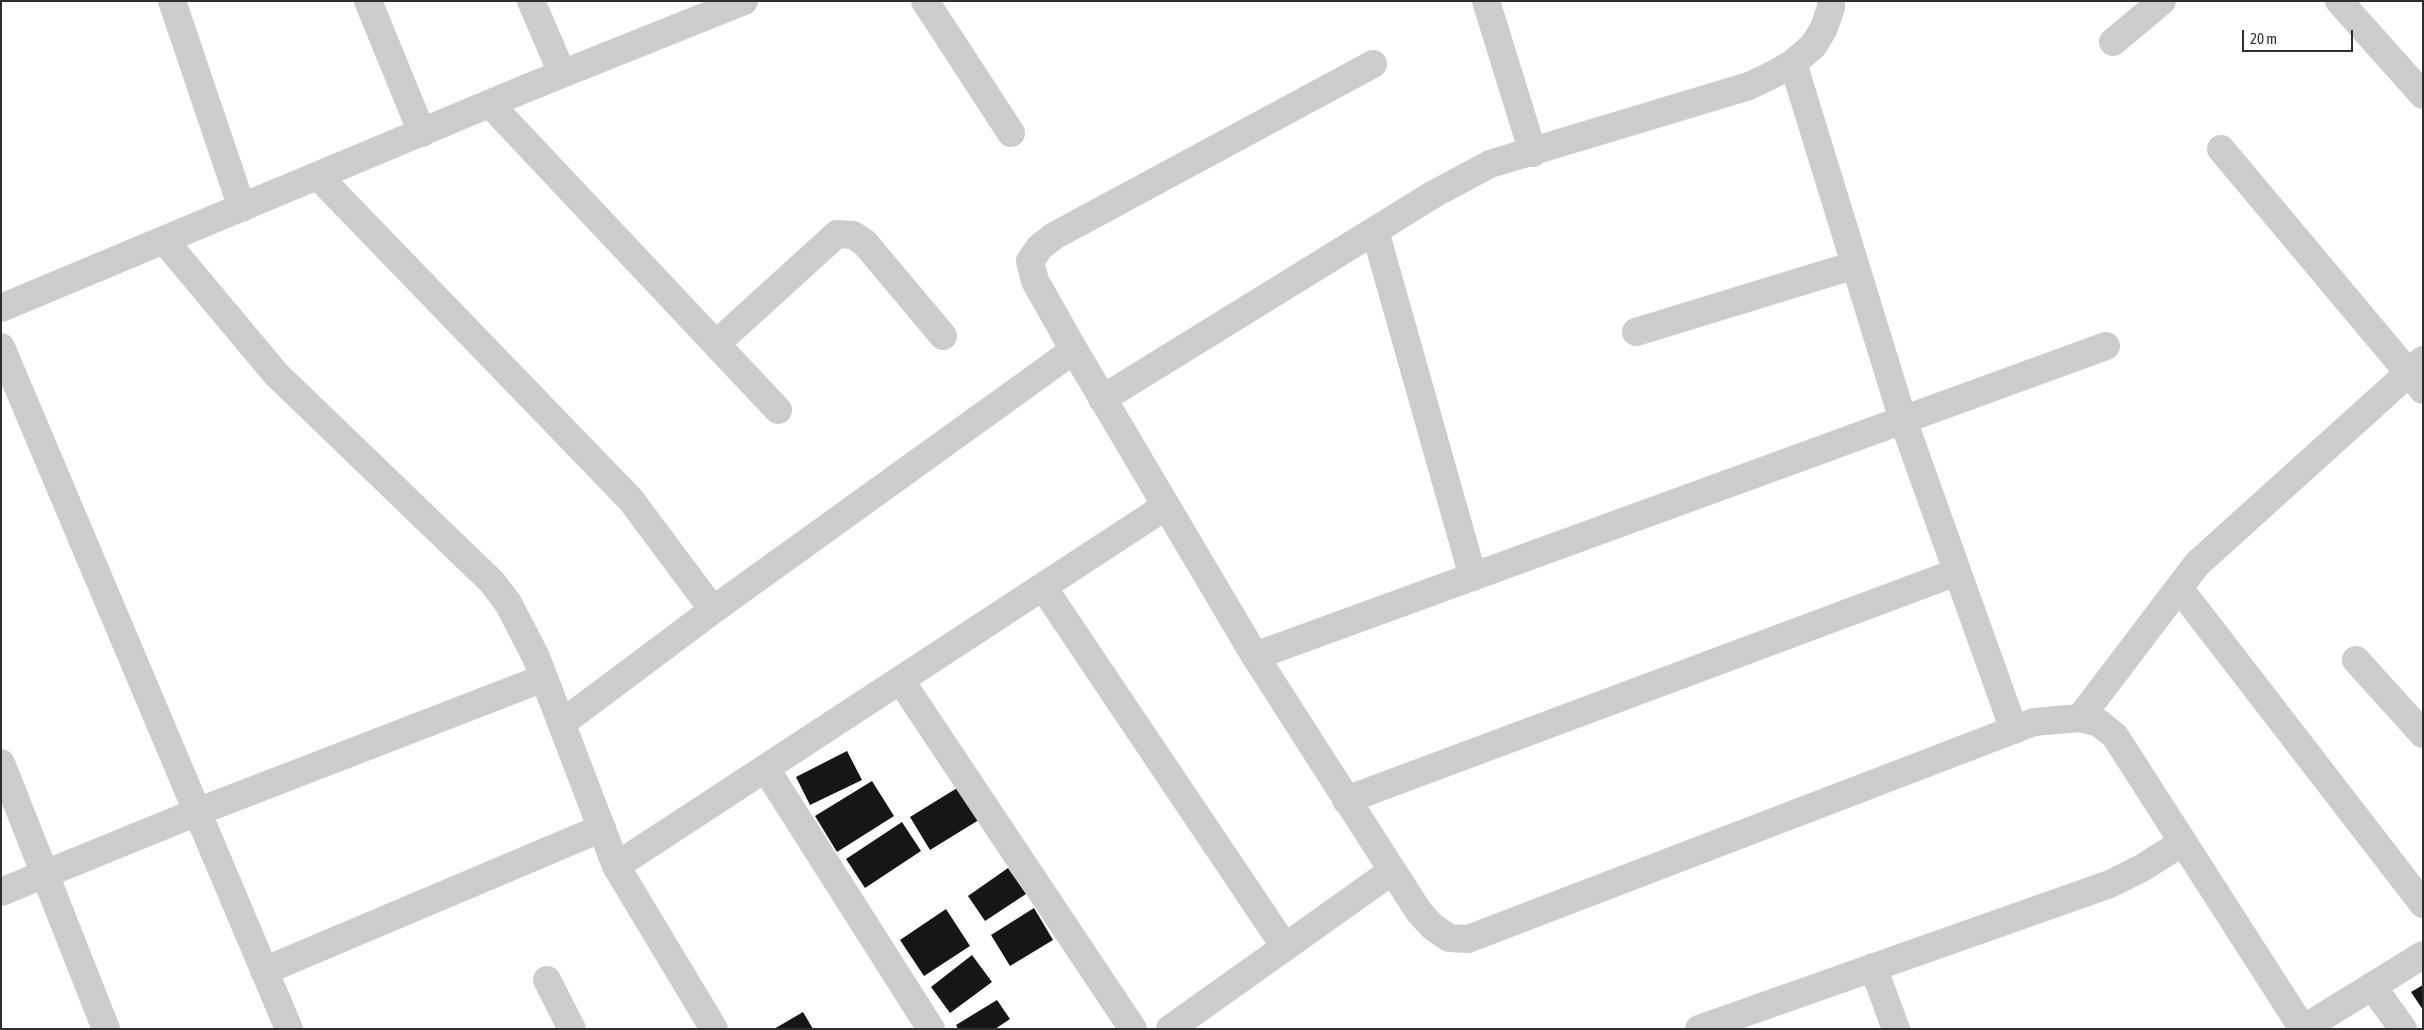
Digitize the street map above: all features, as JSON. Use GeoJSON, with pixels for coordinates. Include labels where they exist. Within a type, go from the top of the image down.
{"type":"FeatureCollection","features":[{"type":"Feature","properties":{"kind":"street"},"geometry":{"type":"LineString","coordinates":[[172,1],[242,208]]}},
{"type":"Feature","properties":{"kind":"street"},"geometry":{"type":"LineString","coordinates":[[368,1],[422,133]]}},
{"type":"Feature","properties":{"kind":"street"},"geometry":{"type":"LineString","coordinates":[[531,1],[562,74]]}},
{"type":"Feature","properties":{"kind":"street"},"geometry":{"type":"LineString","coordinates":[[1,308],[562,74],[695,10],[744,1]]}},
{"type":"Feature","properties":{"kind":"street"},"geometry":{"type":"LineString","coordinates":[[925,1],[1011,132]]}},
{"type":"Feature","properties":{"kind":"street"},"geometry":{"type":"LineString","coordinates":[[1486,1],[1533,153]]}},
{"type":"Feature","properties":{"kind":"street"},"geometry":{"type":"LineString","coordinates":[[1102,399],[1434,194],[1490,164],[1533,153],[1749,86],[1793,64],[1813,46],[1823,30],[1831,8],[1830,1]]}},
{"type":"Feature","properties":{"kind":"street"},"geometry":{"type":"LineString","coordinates":[[2113,42],[2162,1]]}},
{"type":"Feature","properties":{"kind":"street"},"geometry":{"type":"LineString","coordinates":[[2339,1],[2423,96]]}},
{"type":"Feature","properties":{"kind":"street"},"geometry":{"type":"LineString","coordinates":[[1373,64],[1054,236],[1040,247],[1030,261],[1035,281],[1074,350],[1255,656],[1392,871],[1419,912],[1433,927],[1449,938],[1468,939],[2034,722],[2080,718],[2098,723],[2115,736],[2303,1029],[2423,954]]}},
{"type":"Feature","properties":{"kind":"street"},"geometry":{"type":"LineString","coordinates":[[1793,64],[1903,420],[2014,730]]}},
{"type":"Feature","properties":{"kind":"street"},"geometry":{"type":"LineString","coordinates":[[490,104],[778,410]]}},
{"type":"Feature","properties":{"kind":"street"},"geometry":{"type":"LineString","coordinates":[[2080,718],[2197,564],[2418,374],[2221,149]]}},
{"type":"Feature","properties":{"kind":"street"},"geometry":{"type":"LineString","coordinates":[[318,176],[631,500],[713,610]]}},
{"type":"Feature","properties":{"kind":"street"},"geometry":{"type":"LineString","coordinates":[[1375,231],[1473,576]]}},
{"type":"Feature","properties":{"kind":"street"},"geometry":{"type":"LineString","coordinates":[[716,344],[837,234],[853,235],[865,242],[943,336]]}},
{"type":"Feature","properties":{"kind":"street"},"geometry":{"type":"LineString","coordinates":[[164,240],[276,374],[492,582],[508,603],[523,629],[544,678],[616,866],[714,1029]]}},
{"type":"Feature","properties":{"kind":"street"},"geometry":{"type":"LineString","coordinates":[[1636,332],[1855,266]]}},
{"type":"Feature","properties":{"kind":"street"},"geometry":{"type":"LineString","coordinates":[[1255,656],[2106,346]]}},
{"type":"Feature","properties":{"kind":"street"},"geometry":{"type":"LineString","coordinates":[[1,347],[289,1029]]}},
{"type":"Feature","properties":{"kind":"street"},"geometry":{"type":"LineString","coordinates":[[562,723],[713,610],[1074,350]]}},
{"type":"Feature","properties":{"kind":"street"},"geometry":{"type":"LineString","coordinates":[[616,866],[1166,506]]}},
{"type":"Feature","properties":{"kind":"street"},"geometry":{"type":"LineString","coordinates":[[1346,800],[1957,572]]}},
{"type":"Feature","properties":{"kind":"street"},"geometry":{"type":"LineString","coordinates":[[1043,587],[1284,947]]}},
{"type":"Feature","properties":{"kind":"street"},"geometry":{"type":"LineString","coordinates":[[2179,588],[2423,904]]}},
{"type":"Feature","properties":{"kind":"street"},"geometry":{"type":"LineString","coordinates":[[2356,660],[2423,734]]}},
{"type":"Feature","properties":{"kind":"street"},"geometry":{"type":"LineString","coordinates":[[1,892],[197,812],[544,678]]}},
{"type":"Feature","properties":{"kind":"street"},"geometry":{"type":"LineString","coordinates":[[901,680],[1133,1029]]}},
{"type":"Feature","properties":{"kind":"street"},"geometry":{"type":"LineString","coordinates":[[1,763],[106,1029]]}},
{"type":"Feature","properties":{"kind":"street"},"geometry":{"type":"LineString","coordinates":[[766,768],[931,1029]]}},
{"type":"Feature","properties":{"kind":"street"},"geometry":{"type":"LineString","coordinates":[[264,971],[602,828]]}},
{"type":"Feature","properties":{"kind":"street"},"geometry":{"type":"LineString","coordinates":[[1699,1029],[2110,884],[2142,868],[2183,842]]}},
{"type":"Feature","properties":{"kind":"street"},"geometry":{"type":"LineString","coordinates":[[1170,1029],[1392,871]]}},
{"type":"Feature","properties":{"kind":"street"},"geometry":{"type":"LineString","coordinates":[[1872,967],[1896,1029]]}},
{"type":"Feature","properties":{"kind":"street"},"geometry":{"type":"LineString","coordinates":[[547,980],[572,1029]]}},
{"type":"Feature","properties":{"kind":"street"},"geometry":{"type":"LineString","coordinates":[[2372,986],[2403,1029]]}},
{"type":"Feature","properties":{"kind":"building"},"geometry":{"type":"Polygon","coordinates":[[[847,751],[862,780],[810,805],[796,777],[847,751]]]}},
{"type":"Feature","properties":{"kind":"building"},"geometry":{"type":"Polygon","coordinates":[[[872,781],[894,816],[837,852],[815,816],[872,781]]]}},
{"type":"Feature","properties":{"kind":"building"},"geometry":{"type":"Polygon","coordinates":[[[962,785],[982,818],[930,850],[910,817],[962,785]]]}},
{"type":"Feature","properties":{"kind":"building"},"geometry":{"type":"Polygon","coordinates":[[[902,822],[921,851],[865,888],[846,859],[902,822]]]}},
{"type":"Feature","properties":{"kind":"building"},"geometry":{"type":"Polygon","coordinates":[[[1008,868],[1026,894],[985,921],[968,896],[1008,868]]]}},
{"type":"Feature","properties":{"kind":"building"},"geometry":{"type":"Polygon","coordinates":[[[1034,908],[1053,940],[1010,966],[991,935],[1034,908]]]}},
{"type":"Feature","properties":{"kind":"building"},"geometry":{"type":"Polygon","coordinates":[[[946,909],[970,946],[924,976],[900,940],[946,909]]]}},
{"type":"Feature","properties":{"kind":"building"},"geometry":{"type":"Polygon","coordinates":[[[972,955],[992,982],[950,1013],[931,987],[972,955]]]}},
{"type":"Feature","properties":{"kind":"building"},"geometry":{"type":"Polygon","coordinates":[[[2423,985],[2423,1010],[2411,992],[2423,985]]]}},
{"type":"Feature","properties":{"kind":"building"},"geometry":{"type":"Polygon","coordinates":[[[997,1000],[1010,1019],[995,1029],[958,1029],[956,1025],[997,1000]]]}},
{"type":"Feature","properties":{"kind":"building"},"geometry":{"type":"Polygon","coordinates":[[[803,1012],[813,1029],[774,1029],[803,1012]]]}}]}
